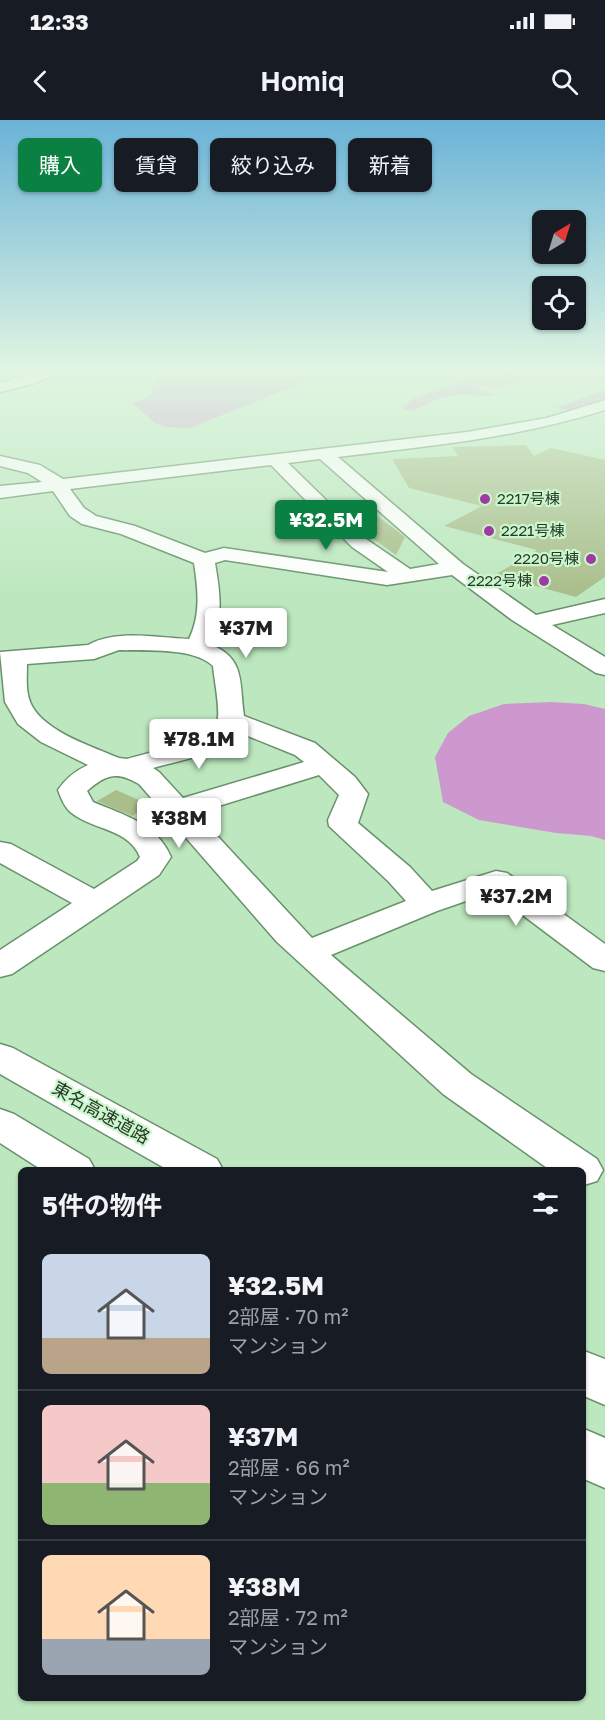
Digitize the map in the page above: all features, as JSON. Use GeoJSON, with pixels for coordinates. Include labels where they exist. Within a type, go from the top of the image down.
{"type":"FeatureCollection","features":[{"type":"Feature","properties":{"kind":"main road"},"geometry":{"type":"LineString","coordinates":[[0,492],[330,449],[398,443]]}},
{"type":"Feature","properties":{"kind":"main road"},"geometry":{"type":"LineString","coordinates":[[330,449],[456,568],[532,623],[605,668]]}},
{"type":"Feature","properties":{"kind":"main road"},"geometry":{"type":"LineString","coordinates":[[9,462],[34,469],[59,485],[82,517],[128,530],[204,560],[224,554],[374,578],[408,577],[456,568]]}},
{"type":"Feature","properties":{"kind":"main road"},"geometry":{"type":"LineString","coordinates":[[9,462],[50,462]]}},
{"type":"Feature","properties":{"kind":"main road"},"geometry":{"type":"LineString","coordinates":[[127,462],[163,470]]}},
{"type":"Feature","properties":{"kind":"main road"},"geometry":{"type":"LineString","coordinates":[[277,468],[359,543],[408,577]]}},
{"type":"Feature","properties":{"kind":"main road"},"geometry":{"type":"LineString","coordinates":[[197,647],[211,607],[204,560]]}},
{"type":"Feature","properties":{"kind":"main road"},"geometry":{"type":"LineString","coordinates":[[532,623],[605,606]]}},
{"type":"Feature","properties":{"kind":"main road"},"geometry":{"type":"LineString","coordinates":[[0,966],[148,868],[156,857],[154,848],[146,838],[82,808],[72,790],[80,780],[96,771],[123,767],[205,744],[223,734],[231,720],[225,664],[216,656],[197,647],[119,643],[106,645],[94,652],[8,658],[20,707],[31,724],[49,736],[123,767],[149,778],[289,935],[307,952],[457,1083],[578,1167]]}},
{"type":"Feature","properties":{"kind":"main road"},"geometry":{"type":"LineString","coordinates":[[231,720],[305,748],[345,783],[354,794],[343,820],[344,826],[399,874],[426,904]]}},
{"type":"Feature","properties":{"kind":"main road"},"geometry":{"type":"LineString","coordinates":[[178,809],[324,765]]}},
{"type":"Feature","properties":{"kind":"main road"},"geometry":{"type":"LineString","coordinates":[[0,851],[96,903]]}},
{"type":"Feature","properties":{"kind":"main road"},"geometry":{"type":"LineString","coordinates":[[307,952],[426,904],[496,880],[605,960]]}},
{"type":"Feature","properties":{"kind":"main road","name":"東名高速道路"},"geometry":{"type":"LineString","coordinates":[[0,1057],[197,1167]]}},
{"type":"Feature","properties":{"kind":"main road"},"geometry":{"type":"LineString","coordinates":[[0,1124],[69,1167]]}},
{"type":"Feature","properties":{"kind":"main road"},"geometry":{"type":"LineString","coordinates":[[586,1172],[605,1184]]}},
{"type":"Feature","properties":{"kind":"main road"},"geometry":{"type":"LineString","coordinates":[[586,1373],[605,1383]]}},
{"type":"Feature","properties":{"kind":"main road"},"geometry":{"type":"LineString","coordinates":[[586,1454],[605,1464]]}},
{"type":"Feature","properties":{"kind":"shaded area"},"geometry":{"type":"Polygon","coordinates":[[[551,702],[584,704],[605,709],[605,840],[479,820],[443,802],[435,757],[448,733],[469,716],[504,704],[551,702]]]}},
{"type":"Feature","properties":{"kind":"building"},"geometry":{"type":"Polygon","coordinates":[[[526,445],[534,456],[551,448],[605,460],[605,577],[576,597],[495,575],[537,550],[444,526],[482,506],[409,488],[392,459],[458,456],[452,447],[526,445]]]}},
{"type":"Feature","properties":{"kind":"building"},"geometry":{"type":"Polygon","coordinates":[[[368,509],[405,537],[396,555],[343,512],[368,509]]]}},
{"type":"Feature","properties":{"kind":"building"},"geometry":{"type":"Polygon","coordinates":[[[116,790],[150,805],[132,816],[97,801],[116,790]]]}},
{"type":"Feature","properties":{"kind":"place","name":"2217号棟"},"geometry":{"type":"Point","coordinates":[485,499]}},
{"type":"Feature","properties":{"kind":"place","name":"2221号棟"},"geometry":{"type":"Point","coordinates":[489,531]}},
{"type":"Feature","properties":{"kind":"place","name":"2220号棟"},"geometry":{"type":"Point","coordinates":[591,559]}},
{"type":"Feature","properties":{"kind":"place","name":"2222号棟"},"geometry":{"type":"Point","coordinates":[544,581]}}]}
